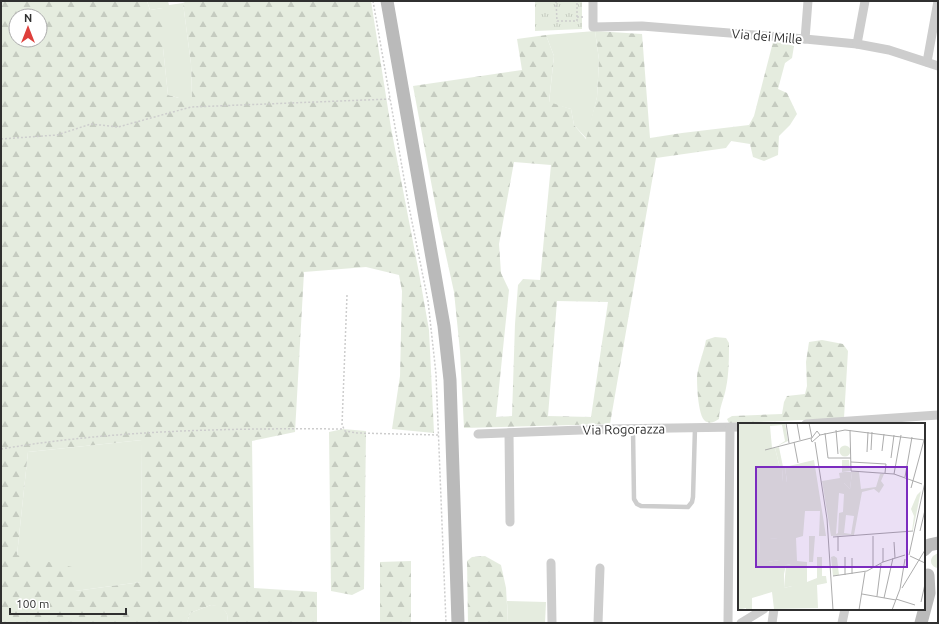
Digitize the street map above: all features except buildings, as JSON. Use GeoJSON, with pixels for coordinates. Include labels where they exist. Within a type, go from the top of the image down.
{"type":"FeatureCollection","features":[{"type":"Feature","properties":{"kind":"street"},"geometry":{"type":"LineString","coordinates":[[387,1],[444,326],[450,380],[458,623]]}},
{"type":"Feature","properties":{"kind":"street","name":"Via dei Mille"},"geometry":{"type":"LineString","coordinates":[[593,1],[593,27],[642,26],[857,44],[889,50],[938,66]]}},
{"type":"Feature","properties":{"kind":"street"},"geometry":{"type":"LineString","coordinates":[[805,39],[808,1]]}},
{"type":"Feature","properties":{"kind":"street"},"geometry":{"type":"LineString","coordinates":[[857,44],[865,1]]}},
{"type":"Feature","properties":{"kind":"street"},"geometry":{"type":"LineString","coordinates":[[926,62],[938,1]]}},
{"type":"Feature","properties":{"kind":"street"},"geometry":{"type":"LineString","coordinates":[[821,423],[938,415]]}},
{"type":"Feature","properties":{"kind":"street"},"geometry":{"type":"LineString","coordinates":[[728,623],[734,428]]}},
{"type":"Feature","properties":{"kind":"street","name":"Via Rogorazza"},"geometry":{"type":"LineString","coordinates":[[478,434],[633,429],[734,428]]}},
{"type":"Feature","properties":{"kind":"street"},"geometry":{"type":"LineString","coordinates":[[509,433],[510,522]]}},
{"type":"Feature","properties":{"kind":"street"},"geometry":{"type":"LineString","coordinates":[[551,563],[552,623]]}},
{"type":"Feature","properties":{"kind":"street"},"geometry":{"type":"LineString","coordinates":[[598,623],[600,568]]}},
{"type":"Feature","properties":{"kind":"street"},"geometry":{"type":"LineString","coordinates":[[925,608],[929,593],[930,575]]}},
{"type":"Feature","properties":{"kind":"street"},"geometry":{"type":"LineString","coordinates":[[930,623],[930,615],[938,589]]}},
{"type":"Feature","properties":{"kind":"street"},"geometry":{"type":"LineString","coordinates":[[741,623],[762,610]]}},
{"type":"Feature","properties":{"kind":"street"},"geometry":{"type":"LineString","coordinates":[[772,623],[774,610]]}},
{"type":"Feature","properties":{"kind":"street"},"geometry":{"type":"LineString","coordinates":[[842,623],[845,610]]}},
{"type":"Feature","properties":{"kind":"street"},"geometry":{"type":"LineString","coordinates":[[921,623],[924,610]]}},
{"type":"Feature","properties":{"kind":"lane"},"geometry":{"type":"LineString","coordinates":[[633,429],[634,500],[641,506],[688,507],[692,502],[693,497],[695,428]]}},
{"type":"Feature","properties":{"kind":"path"},"geometry":{"type":"LineString","coordinates":[[373,1],[409,208],[428,301],[436,374],[446,623]]}},
{"type":"Feature","properties":{"kind":"path"},"geometry":{"type":"LineString","coordinates":[[556,1],[557,21],[577,21],[576,1]]}},
{"type":"Feature","properties":{"kind":"path"},"geometry":{"type":"LineString","coordinates":[[1,140],[57,135],[91,124],[118,126],[191,107],[390,98]]}},
{"type":"Feature","properties":{"kind":"path"},"geometry":{"type":"LineString","coordinates":[[344,429],[342,426],[347,295]]}},
{"type":"Feature","properties":{"kind":"path"},"geometry":{"type":"LineString","coordinates":[[1,449],[144,432],[344,429],[345,431],[349,432],[439,435]]}},
{"type":"Feature","properties":{"kind":"green space"},"geometry":{"type":"Polygon","coordinates":[[[1,1],[147,1],[150,10],[163,8],[163,48],[168,95],[179,98],[192,98],[191,64],[183,3],[187,1],[371,1],[391,128],[429,330],[434,433],[392,429],[400,376],[402,291],[399,275],[366,267],[304,272],[295,432],[252,441],[254,588],[317,592],[317,623],[228,623],[227,614],[222,607],[211,605],[190,613],[187,623],[1,623],[1,1]],[[142,440],[28,452],[17,555],[72,567],[75,591],[141,582],[142,440]]]}},
{"type":"Feature","properties":{"kind":"green space"},"geometry":{"type":"Polygon","coordinates":[[[147,1],[168,1],[169,5],[183,3],[191,64],[192,98],[179,98],[168,95],[163,48],[163,8],[150,10],[147,1]]]}},
{"type":"Feature","properties":{"kind":"green space"},"geometry":{"type":"Polygon","coordinates":[[[535,1],[582,1],[582,29],[535,31],[535,1]]]}},
{"type":"Feature","properties":{"kind":"green space"},"geometry":{"type":"Polygon","coordinates":[[[595,31],[599,60],[597,97],[587,139],[574,125],[571,109],[549,103],[554,56],[546,35],[595,31]]]}},
{"type":"Feature","properties":{"kind":"green space"},"geometry":{"type":"Polygon","coordinates":[[[595,31],[642,34],[650,138],[749,125],[754,116],[773,42],[780,42],[794,46],[792,58],[785,63],[778,89],[787,93],[797,114],[790,125],[779,136],[778,155],[764,161],[753,157],[750,144],[731,141],[726,148],[656,158],[610,424],[464,428],[460,351],[454,292],[438,219],[413,86],[522,70],[517,39],[546,35],[554,56],[549,102],[571,109],[574,125],[586,139],[597,97],[599,60],[595,31]],[[514,162],[499,244],[501,273],[509,290],[496,417],[512,416],[515,324],[518,285],[523,279],[540,280],[551,165],[514,162]],[[557,301],[548,416],[591,417],[608,302],[557,301]]]}},
{"type":"Feature","properties":{"kind":"green space"},"geometry":{"type":"Polygon","coordinates":[[[715,337],[726,338],[729,343],[729,366],[719,419],[710,423],[704,420],[700,409],[697,377],[706,340],[715,337]]]}},
{"type":"Feature","properties":{"kind":"green space"},"geometry":{"type":"Polygon","coordinates":[[[822,340],[843,344],[848,351],[844,418],[729,423],[727,419],[732,416],[782,414],[784,402],[787,396],[805,394],[807,386],[806,362],[809,342],[822,340]]]}},
{"type":"Feature","properties":{"kind":"green space"},"geometry":{"type":"Polygon","coordinates":[[[343,429],[366,431],[364,589],[352,595],[331,591],[329,432],[343,429]]]}},
{"type":"Feature","properties":{"kind":"green space"},"geometry":{"type":"Polygon","coordinates":[[[142,440],[141,582],[75,591],[17,555],[28,452],[142,440]]]}},
{"type":"Feature","properties":{"kind":"green space"},"geometry":{"type":"Polygon","coordinates":[[[938,553],[938,568],[932,565],[931,562],[933,556],[938,553]]]}},
{"type":"Feature","properties":{"kind":"green space"},"geometry":{"type":"Polygon","coordinates":[[[485,556],[501,565],[506,588],[508,623],[468,623],[467,561],[472,557],[485,556]]]}},
{"type":"Feature","properties":{"kind":"green space"},"geometry":{"type":"Polygon","coordinates":[[[411,561],[411,623],[380,623],[380,562],[411,561]]]}},
{"type":"Feature","properties":{"kind":"green space"},"geometry":{"type":"Polygon","coordinates":[[[507,601],[546,602],[545,623],[508,623],[507,601]]]}},
{"type":"Feature","properties":{"kind":"green space"},"geometry":{"type":"Polygon","coordinates":[[[211,605],[222,606],[227,614],[228,623],[187,623],[190,613],[211,605]]]}}]}
